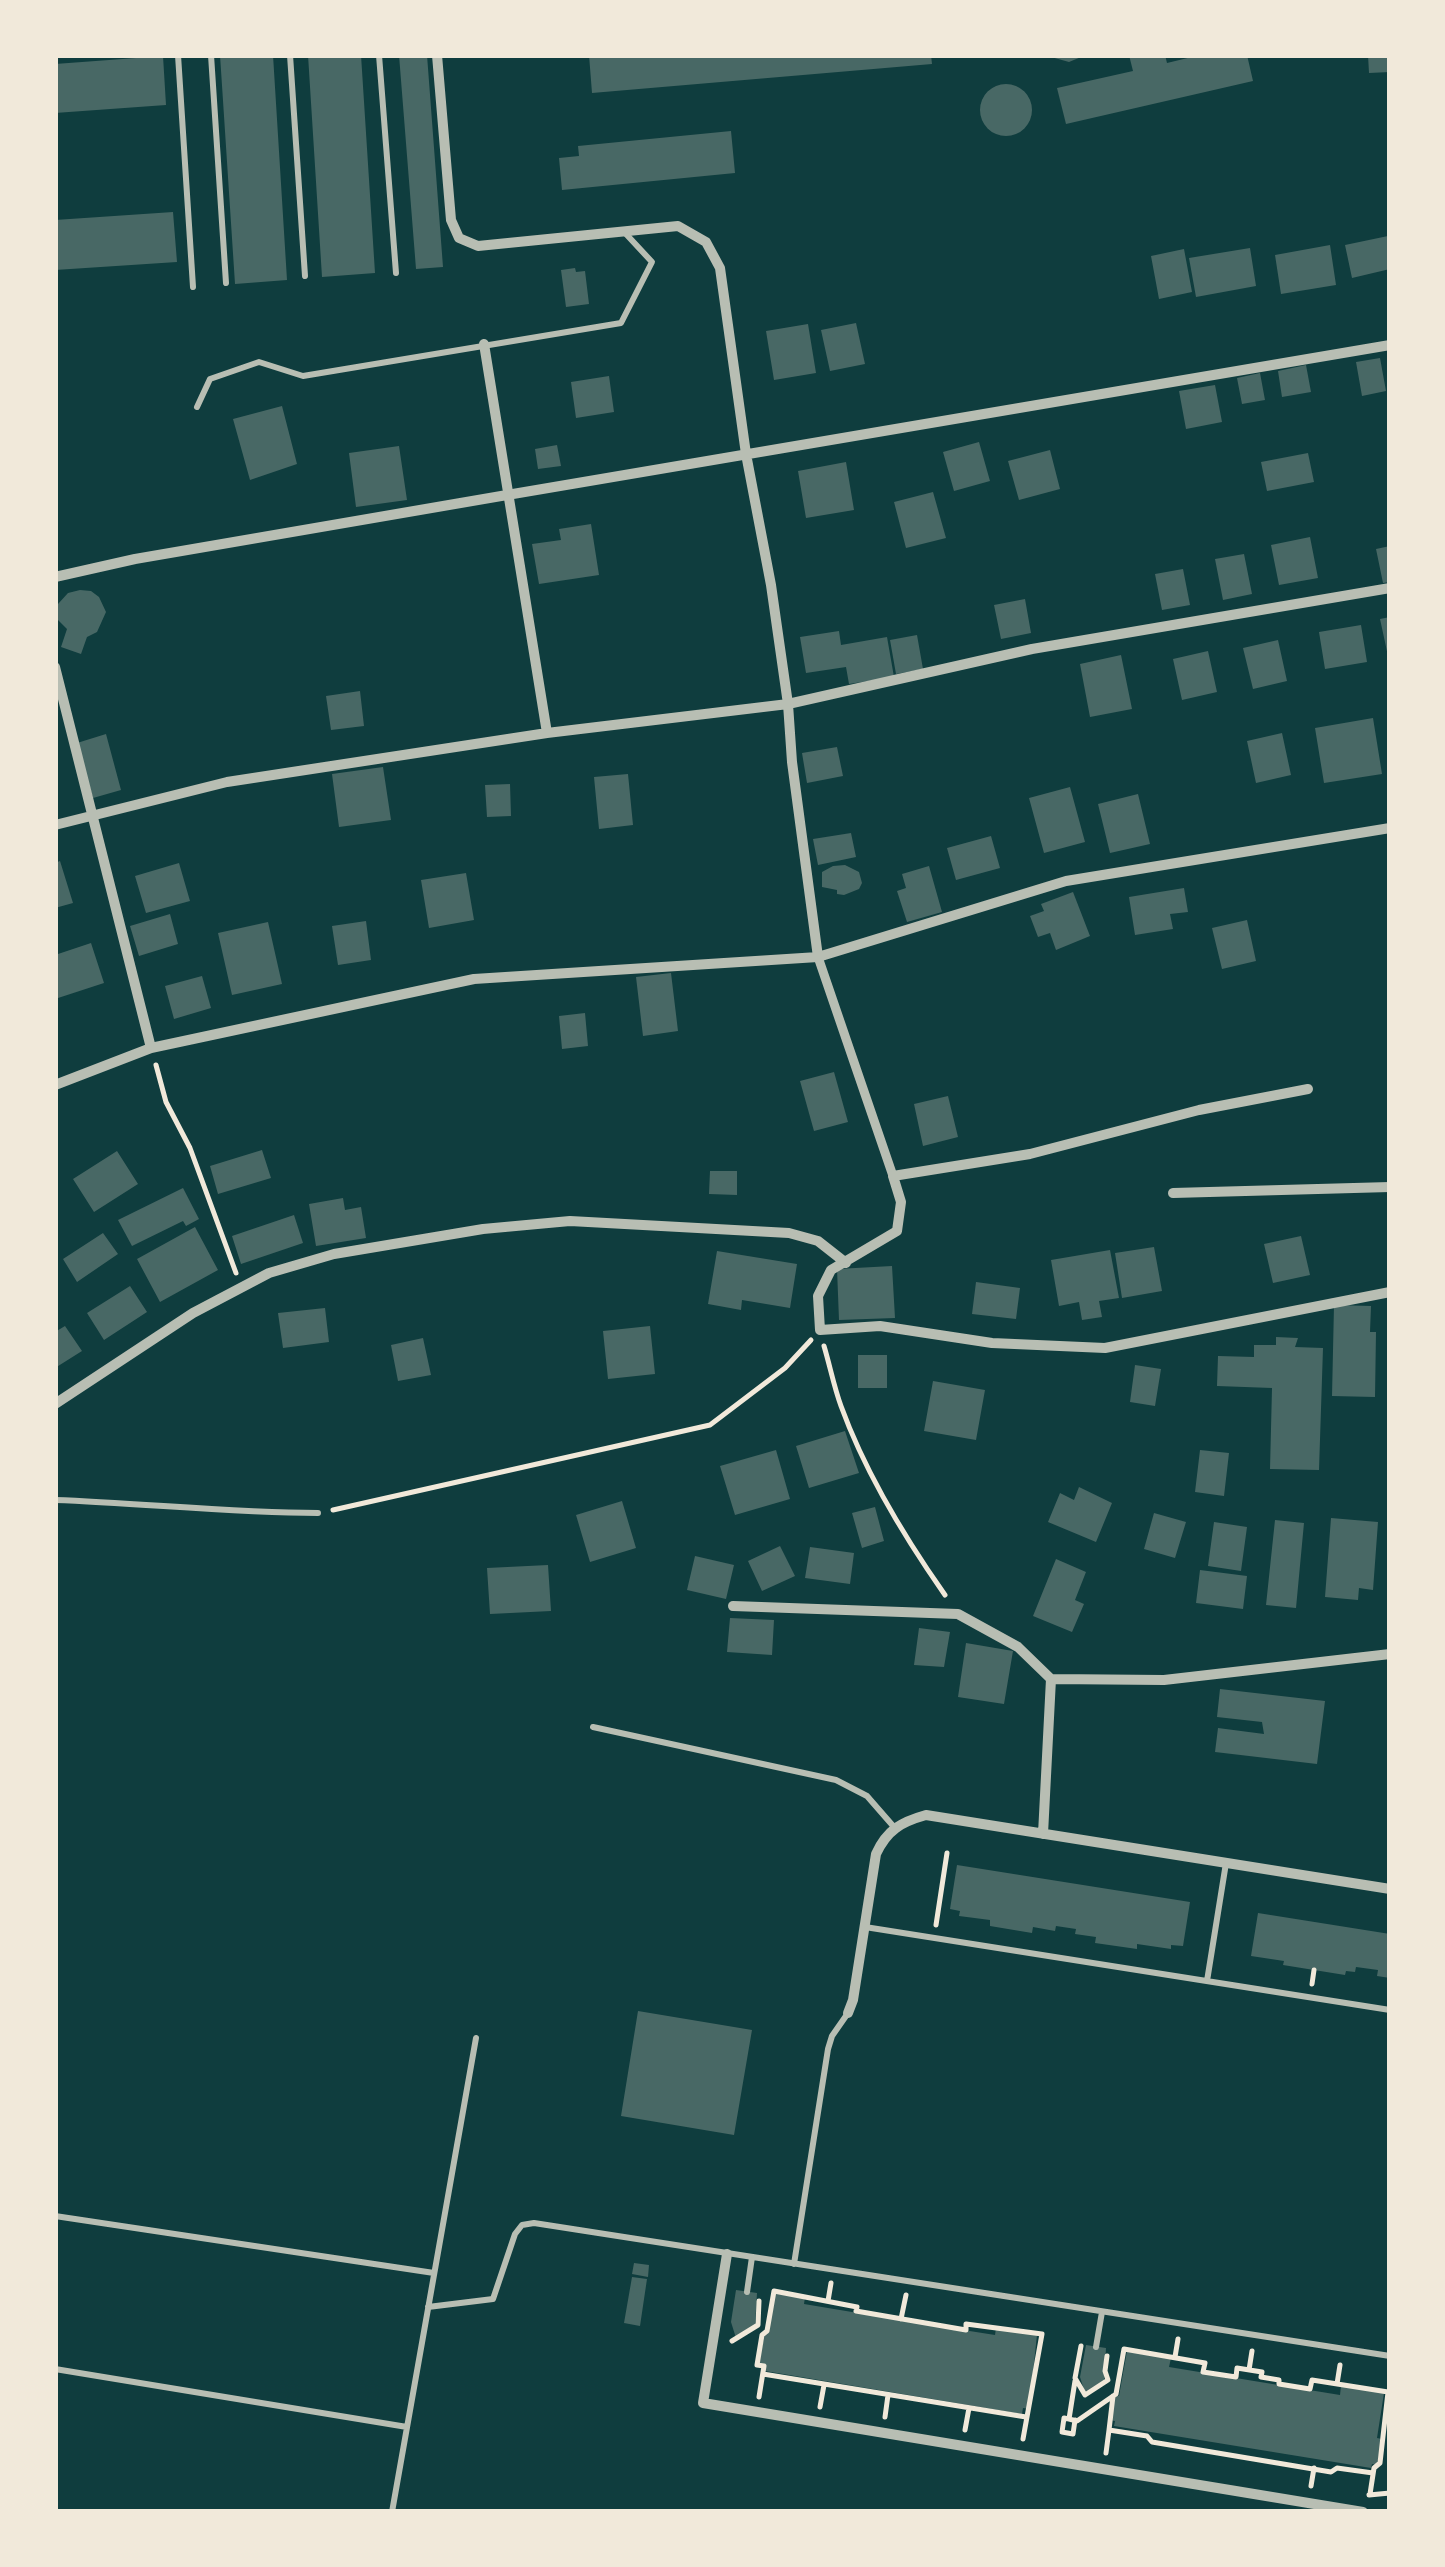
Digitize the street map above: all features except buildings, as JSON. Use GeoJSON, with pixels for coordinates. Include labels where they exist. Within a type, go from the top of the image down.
{"type":"FeatureCollection","features":[{"type":"Feature","properties":{"kind":"street"},"geometry":{"type":"LineString","coordinates":[[438,55],[450,220],[459,238],[478,246],[678,226],[706,242],[720,268],[788,704],[818,957],[901,1202],[897,1231],[831,1270],[818,1296],[820,1330],[880,1326],[992,1343],[1105,1348],[1390,1292]]}},
{"type":"Feature","properties":{"kind":"street"},"geometry":{"type":"LineString","coordinates":[[484,344],[547,733]]}},
{"type":"Feature","properties":{"kind":"street"},"geometry":{"type":"LineString","coordinates":[[55,577],[507,494],[1390,345]]}},
{"type":"Feature","properties":{"kind":"street"},"geometry":{"type":"LineString","coordinates":[[55,825],[227,782],[547,733],[788,704],[1032,649],[1390,588]]}},
{"type":"Feature","properties":{"kind":"street"},"geometry":{"type":"LineString","coordinates":[[55,667],[151,1048]]}},
{"type":"Feature","properties":{"kind":"street"},"geometry":{"type":"LineString","coordinates":[[55,1085],[151,1048],[474,979],[818,957],[1066,880],[1390,828]]}},
{"type":"Feature","properties":{"kind":"street"},"geometry":{"type":"LineString","coordinates":[[893,1176],[1030,1154],[1199,1110],[1308,1090]]}},
{"type":"Feature","properties":{"kind":"street"},"geometry":{"type":"LineString","coordinates":[[1172,1194],[1390,1187]]}},
{"type":"Feature","properties":{"kind":"street"},"geometry":{"type":"LineString","coordinates":[[55,1404],[193,1313],[269,1273],[334,1254],[483,1228],[570,1221],[789,1232],[818,1240],[846,1262]]}},
{"type":"Feature","properties":{"kind":"street"},"geometry":{"type":"LineString","coordinates":[[732,1606],[958,1614],[1018,1647],[1050,1679],[1164,1680],[1390,1654]]}},
{"type":"Feature","properties":{"kind":"street"},"geometry":{"type":"LineString","coordinates":[[1042,1834],[1050,1679]]}},
{"type":"Feature","properties":{"kind":"street"},"geometry":{"type":"LineString","coordinates":[[848,2013],[876,1854],[894,1827],[926,1815],[1390,1889]]}},
{"type":"Feature","properties":{"kind":"street"},"geometry":{"type":"LineString","coordinates":[[727,2254],[702,2403],[1363,2512]]}},
{"type":"Feature","properties":{"kind":"lane"},"geometry":{"type":"LineString","coordinates":[[178,55],[193,287]]}},
{"type":"Feature","properties":{"kind":"lane"},"geometry":{"type":"LineString","coordinates":[[211,55],[226,282]]}},
{"type":"Feature","properties":{"kind":"lane"},"geometry":{"type":"LineString","coordinates":[[290,55],[305,276]]}},
{"type":"Feature","properties":{"kind":"lane"},"geometry":{"type":"LineString","coordinates":[[379,55],[396,273]]}},
{"type":"Feature","properties":{"kind":"lane"},"geometry":{"type":"LineString","coordinates":[[197,407],[210,380],[259,362],[303,376],[620,323],[652,262],[626,234]]}},
{"type":"Feature","properties":{"kind":"lane"},"geometry":{"type":"LineString","coordinates":[[55,1500],[137,1503],[231,1513],[318,1513]]}},
{"type":"Feature","properties":{"kind":"lane"},"geometry":{"type":"LineString","coordinates":[[593,1727],[836,1780],[867,1796],[894,1827]]}},
{"type":"Feature","properties":{"kind":"lane"},"geometry":{"type":"LineString","coordinates":[[1207,1981],[1226,1863]]}},
{"type":"Feature","properties":{"kind":"lane"},"geometry":{"type":"LineString","coordinates":[[865,1926],[1390,2010]]}},
{"type":"Feature","properties":{"kind":"lane"},"geometry":{"type":"LineString","coordinates":[[794,2264],[828,2049],[848,2013]]}},
{"type":"Feature","properties":{"kind":"lane"},"geometry":{"type":"LineString","coordinates":[[392,2512],[476,2038]]}},
{"type":"Feature","properties":{"kind":"lane"},"geometry":{"type":"LineString","coordinates":[[55,2216],[434,2274]]}},
{"type":"Feature","properties":{"kind":"lane"},"geometry":{"type":"LineString","coordinates":[[428,2307],[493,2299],[515,2234],[522,2225],[534,2224],[1390,2356]]}},
{"type":"Feature","properties":{"kind":"lane"},"geometry":{"type":"LineString","coordinates":[[747,2292],[752,2257]]}},
{"type":"Feature","properties":{"kind":"lane"},"geometry":{"type":"LineString","coordinates":[[1096,2347],[1102,2312]]}},
{"type":"Feature","properties":{"kind":"lane"},"geometry":{"type":"LineString","coordinates":[[55,2369],[407,2427]]}},
{"type":"Feature","properties":{"kind":"path"},"geometry":{"type":"LineString","coordinates":[[151,1048],[166,1102],[190,1148],[241,1288]]}},
{"type":"Feature","properties":{"kind":"path"},"geometry":{"type":"LineString","coordinates":[[318,1513],[710,1425],[785,1368],[820,1330]]}},
{"type":"Feature","properties":{"kind":"path"},"geometry":{"type":"LineString","coordinates":[[820,1330],[841,1406],[875,1478],[917,1554],[958,1614]]}},
{"type":"Feature","properties":{"kind":"path"},"geometry":{"type":"LineString","coordinates":[[935,1929],[947,1854]]}},
{"type":"Feature","properties":{"kind":"path"},"geometry":{"type":"LineString","coordinates":[[815,2280],[831,2283],[828,2302]]}},
{"type":"Feature","properties":{"kind":"path"},"geometry":{"type":"LineString","coordinates":[[729,2356],[732,2338],[737,2339],[760,2322],[761,2290]]}},
{"type":"Feature","properties":{"kind":"path"},"geometry":{"type":"LineString","coordinates":[[774,2399],[759,2397],[764,2366],[757,2365],[774,2291],[857,2307],[856,2311],[966,2330],[966,2324],[1042,2334],[1023,2440],[1037,2442]]}},
{"type":"Feature","properties":{"kind":"path"},"geometry":{"type":"LineString","coordinates":[[901,2319],[906,2295],[923,2298]]}},
{"type":"Feature","properties":{"kind":"path"},"geometry":{"type":"LineString","coordinates":[[1161,2336],[1178,2339],[1174,2357]]}},
{"type":"Feature","properties":{"kind":"path"},"geometry":{"type":"LineString","coordinates":[[1082,2339],[1075,2378],[1072,2420],[1073,2434],[1062,2432],[1064,2418],[1072,2420],[1116,2394],[1124,2348],[1205,2362],[1204,2372],[1220,2375],[1236,2377],[1237,2368],[1262,2372],[1261,2377],[1279,2380],[1279,2384],[1310,2390],[1312,2380],[1388,2392],[1380,2464],[1373,2473],[1370,2495],[1390,2493]]}},
{"type":"Feature","properties":{"kind":"path"},"geometry":{"type":"LineString","coordinates":[[1075,2378],[1085,2395],[1108,2380],[1105,2371],[1109,2344]]}},
{"type":"Feature","properties":{"kind":"path"},"geometry":{"type":"LineString","coordinates":[[1249,2370],[1252,2351]]}},
{"type":"Feature","properties":{"kind":"path"},"geometry":{"type":"LineString","coordinates":[[1337,2384],[1340,2365],[1356,2368]]}},
{"type":"Feature","properties":{"kind":"path"},"geometry":{"type":"LineString","coordinates":[[763,2374],[1026,2417]]}},
{"type":"Feature","properties":{"kind":"path"},"geometry":{"type":"LineString","coordinates":[[820,2406],[824,2384]]}},
{"type":"Feature","properties":{"kind":"path"},"geometry":{"type":"LineString","coordinates":[[885,2417],[888,2395]]}},
{"type":"Feature","properties":{"kind":"path"},"geometry":{"type":"LineString","coordinates":[[1106,2453],[1112,2396]]}},
{"type":"Feature","properties":{"kind":"path"},"geometry":{"type":"LineString","coordinates":[[805,2404],[836,2409]]}},
{"type":"Feature","properties":{"kind":"path"},"geometry":{"type":"LineString","coordinates":[[949,2427],[966,2430],[969,2408]]}},
{"type":"Feature","properties":{"kind":"path"},"geometry":{"type":"LineString","coordinates":[[869,2414],[901,2420]]}},
{"type":"Feature","properties":{"kind":"path"},"geometry":{"type":"LineString","coordinates":[[1110,2430],[1147,2436],[1152,2442],[1331,2472],[1337,2468],[1373,2473]]}},
{"type":"Feature","properties":{"kind":"path"},"geometry":{"type":"LineString","coordinates":[[1065,2446],[1067,2433]]}},
{"type":"Feature","properties":{"kind":"path"},"geometry":{"type":"LineString","coordinates":[[1167,2462],[1170,2445]]}},
{"type":"Feature","properties":{"kind":"path"},"geometry":{"type":"LineString","coordinates":[[1092,2450],[1121,2455]]}},
{"type":"Feature","properties":{"kind":"path"},"geometry":{"type":"LineString","coordinates":[[1232,2473],[1234,2456]]}},
{"type":"Feature","properties":{"kind":"path"},"geometry":{"type":"LineString","coordinates":[[1311,2486],[1314,2468]]}}]}
